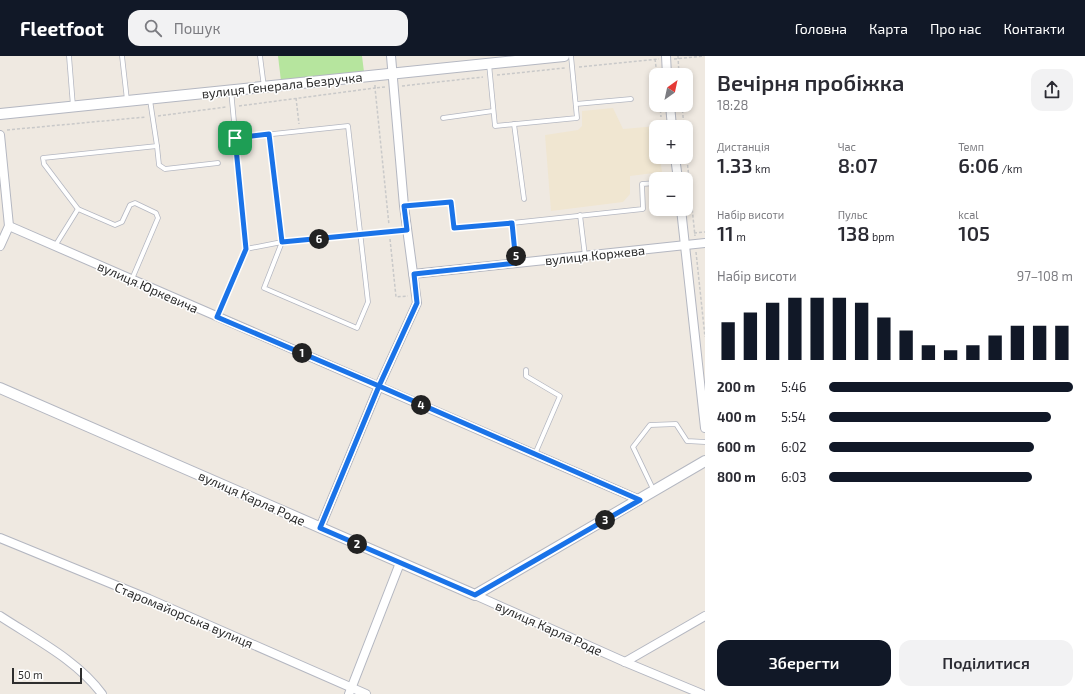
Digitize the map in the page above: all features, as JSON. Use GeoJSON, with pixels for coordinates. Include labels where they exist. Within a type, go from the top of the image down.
{"type":"FeatureCollection","features":[{"type":"Feature","properties":{"kind":"street"},"geometry":{"type":"LineString","coordinates":[[320,528],[379,386],[411,319],[417,303],[418,295],[404,206],[391,56]]}},
{"type":"Feature","properties":{"kind":"street","name":"вулиця Генерала Безручка"},"geometry":{"type":"LineString","coordinates":[[0,114],[564,56]]}},
{"type":"Feature","properties":{"kind":"street"},"geometry":{"type":"LineString","coordinates":[[666,58],[667,68]]}},
{"type":"Feature","properties":{"kind":"street"},"geometry":{"type":"LineString","coordinates":[[0,135],[9,226],[0,246]]}},
{"type":"Feature","properties":{"kind":"street"},"geometry":{"type":"LineString","coordinates":[[682,216],[705,428]]}},
{"type":"Feature","properties":{"kind":"street","name":"вулиця Юркевича"},"geometry":{"type":"LineString","coordinates":[[9,226],[640,500]]}},
{"type":"Feature","properties":{"kind":"street","name":"вулиця Коржева"},"geometry":{"type":"LineString","coordinates":[[414,274],[705,243]]}},
{"type":"Feature","properties":{"kind":"street","name":"вулиця Карла Роде"},"geometry":{"type":"LineString","coordinates":[[0,388],[702,694]]}},
{"type":"Feature","properties":{"kind":"street"},"geometry":{"type":"LineString","coordinates":[[475,595],[705,461]]}},
{"type":"Feature","properties":{"kind":"street","name":"Старомайорська вулиця"},"geometry":{"type":"LineString","coordinates":[[0,538],[148,599],[350,691],[366,694]]}},
{"type":"Feature","properties":{"kind":"street"},"geometry":{"type":"LineString","coordinates":[[350,691],[400,563]]}},
{"type":"Feature","properties":{"kind":"street"},"geometry":{"type":"LineString","coordinates":[[0,616],[78,669],[94,683],[102,694]]}},
{"type":"Feature","properties":{"kind":"street"},"geometry":{"type":"LineString","coordinates":[[626,662],[705,616]]}},
{"type":"Feature","properties":{"kind":"lane"},"geometry":{"type":"LineString","coordinates":[[69,56],[74,106]]}},
{"type":"Feature","properties":{"kind":"lane"},"geometry":{"type":"LineString","coordinates":[[122,56],[127,100]]}},
{"type":"Feature","properties":{"kind":"lane"},"geometry":{"type":"LineString","coordinates":[[260,56],[264,87]]}},
{"type":"Feature","properties":{"kind":"lane"},"geometry":{"type":"LineString","coordinates":[[488,64],[495,126],[577,118],[571,56]]}},
{"type":"Feature","properties":{"kind":"lane"},"geometry":{"type":"LineString","coordinates":[[217,317],[246,249],[231,90]]}},
{"type":"Feature","properties":{"kind":"lane"},"geometry":{"type":"LineString","coordinates":[[149,98],[154,116],[159,165],[165,169],[218,163]]}},
{"type":"Feature","properties":{"kind":"lane"},"geometry":{"type":"LineString","coordinates":[[576,104],[631,99]]}},
{"type":"Feature","properties":{"kind":"lane"},"geometry":{"type":"LineString","coordinates":[[443,118],[493,111]]}},
{"type":"Feature","properties":{"kind":"lane"},"geometry":{"type":"LineString","coordinates":[[514,124],[524,199]]}},
{"type":"Feature","properties":{"kind":"lane"},"geometry":{"type":"LineString","coordinates":[[235,138],[269,134],[348,126],[368,302],[357,328],[264,288],[282,242],[269,134]]}},
{"type":"Feature","properties":{"kind":"lane"},"geometry":{"type":"LineString","coordinates":[[132,280],[158,218],[156,213],[135,203],[130,205],[122,222],[115,225],[78,209],[44,164],[43,158],[157,146]]}},
{"type":"Feature","properties":{"kind":"lane"},"geometry":{"type":"LineString","coordinates":[[404,206],[451,202],[454,228],[512,223],[643,209],[642,184],[649,184]]}},
{"type":"Feature","properties":{"kind":"lane"},"geometry":{"type":"LineString","coordinates":[[54,246],[78,209]]}},
{"type":"Feature","properties":{"kind":"lane"},"geometry":{"type":"LineString","coordinates":[[580,215],[584,256]]}},
{"type":"Feature","properties":{"kind":"lane"},"geometry":{"type":"LineString","coordinates":[[512,223],[516,263]]}},
{"type":"Feature","properties":{"kind":"lane"},"geometry":{"type":"LineString","coordinates":[[246,249],[282,242],[407,230]]}},
{"type":"Feature","properties":{"kind":"lane"},"geometry":{"type":"LineString","coordinates":[[526,370],[526,376],[560,396],[534,455]]}},
{"type":"Feature","properties":{"kind":"lane"},"geometry":{"type":"LineString","coordinates":[[655,491],[633,447],[650,425],[676,424],[687,441],[705,442]]}},
{"type":"Feature","properties":{"kind":"path"},"geometry":{"type":"LineString","coordinates":[[0,131],[154,116],[375,88],[572,67],[677,57],[704,56]]}},
{"type":"Feature","properties":{"kind":"path"},"geometry":{"type":"LineString","coordinates":[[677,57],[678,68]]}},
{"type":"Feature","properties":{"kind":"path"},"geometry":{"type":"LineString","coordinates":[[655,59],[656,68]]}},
{"type":"Feature","properties":{"kind":"path"},"geometry":{"type":"LineString","coordinates":[[374,75],[396,298],[418,295]]}},
{"type":"Feature","properties":{"kind":"path"},"geometry":{"type":"LineString","coordinates":[[296,98],[300,131]]}},
{"type":"Feature","properties":{"kind":"path"},"geometry":{"type":"LineString","coordinates":[[661,112],[662,120]]}},
{"type":"Feature","properties":{"kind":"path"},"geometry":{"type":"LineString","coordinates":[[694,233],[705,232]]}},
{"type":"Feature","properties":{"kind":"shaded area"},"geometry":{"type":"Polygon","coordinates":[[[613,108],[623,129],[649,127],[649,164],[661,164],[662,172],[649,172],[649,174],[630,176],[630,194],[623,202],[551,211],[545,135],[578,130],[582,126],[582,111],[613,108]]]}},
{"type":"Feature","properties":{"kind":"green space"},"geometry":{"type":"Polygon","coordinates":[[[278,56],[362,56],[364,72],[281,81],[278,56]]]}},
{"type":"Feature","properties":{"kind":"route"},"geometry":{"type":"LineString","coordinates":[[235,138],[246,249],[217,317],[379,386],[320,528],[475,595],[640,500],[379,386],[411,319],[417,303],[418,295],[414,274],[516,263],[512,223],[454,228],[451,202],[404,206],[407,230],[282,242],[269,134],[235,138]]}}]}
